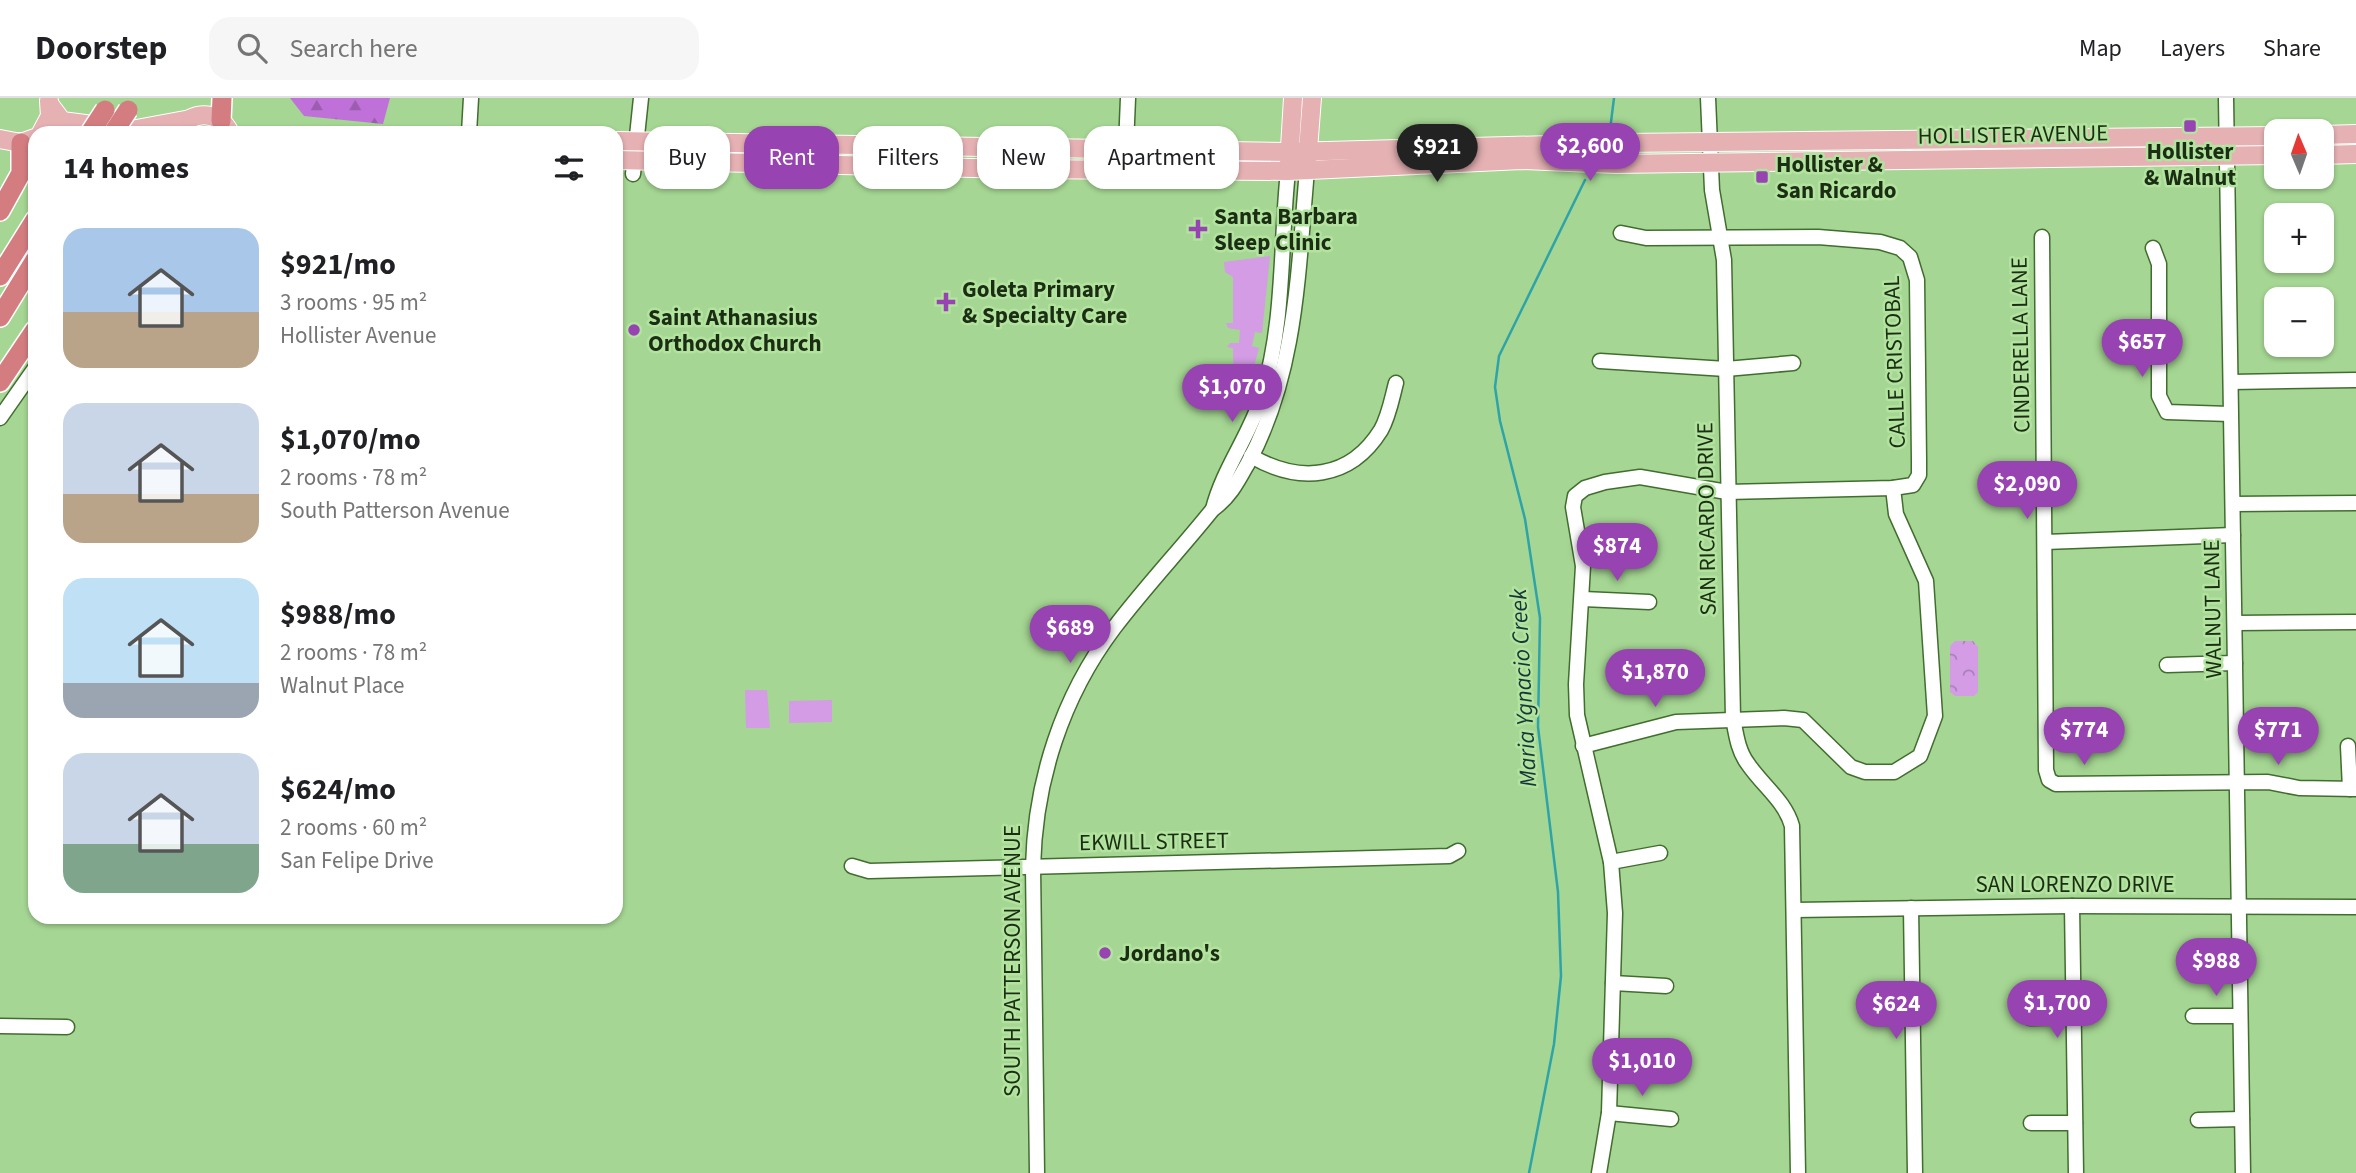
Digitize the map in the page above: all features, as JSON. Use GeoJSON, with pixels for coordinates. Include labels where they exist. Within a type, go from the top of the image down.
{"type":"FeatureCollection","features":[{"type":"Feature","properties":{"kind":"highway"},"geometry":{"type":"LineString","coordinates":[[222,98],[230,126]]}},
{"type":"Feature","properties":{"kind":"highway"},"geometry":{"type":"LineString","coordinates":[[97,126],[120,104]]}},
{"type":"Feature","properties":{"kind":"highway"},"geometry":{"type":"LineString","coordinates":[[115,126],[120,104]]}},
{"type":"Feature","properties":{"kind":"highway"},"geometry":{"type":"LineString","coordinates":[[0,211],[21,173],[28,153]]}},
{"type":"Feature","properties":{"kind":"highway"},"geometry":{"type":"LineString","coordinates":[[0,276],[28,231]]}},
{"type":"Feature","properties":{"kind":"highway"},"geometry":{"type":"LineString","coordinates":[[0,317],[28,271]]}},
{"type":"Feature","properties":{"kind":"highway"},"geometry":{"type":"LineString","coordinates":[[0,382],[28,340]]}},
{"type":"Feature","properties":{"kind":"main road","name":"SOUTH PATTERSON AVENUE"},"geometry":{"type":"LineString","coordinates":[[1288,171],[1293,98]]}},
{"type":"Feature","properties":{"kind":"main road","name":"SOUTH PATTERSON AVENUE"},"geometry":{"type":"LineString","coordinates":[[1307,170],[1312,98]]}},
{"type":"Feature","properties":{"kind":"main road"},"geometry":{"type":"LineString","coordinates":[[49,102],[62,121],[100,126]]}},
{"type":"Feature","properties":{"kind":"main road"},"geometry":{"type":"LineString","coordinates":[[43,126],[50,116],[49,102]]}},
{"type":"Feature","properties":{"kind":"main road"},"geometry":{"type":"LineString","coordinates":[[182,126],[204,114],[226,126]]}},
{"type":"Feature","properties":{"kind":"main road"},"geometry":{"type":"LineString","coordinates":[[2334,135],[2356,134]]}},
{"type":"Feature","properties":{"kind":"main road","name":"HOLLISTER AVENUE"},"geometry":{"type":"LineString","coordinates":[[1239,151],[1308,152],[1622,143],[2264,136]]}},
{"type":"Feature","properties":{"kind":"main road"},"geometry":{"type":"LineString","coordinates":[[0,139],[28,139]]}},
{"type":"Feature","properties":{"kind":"main road","name":"HOLLISTER AVENUE"},"geometry":{"type":"LineString","coordinates":[[623,141],[1084,149]]}},
{"type":"Feature","properties":{"kind":"main road"},"geometry":{"type":"LineString","coordinates":[[2334,155],[2356,154]]}},
{"type":"Feature","properties":{"kind":"main road","name":"HOLLISTER AVENUE"},"geometry":{"type":"LineString","coordinates":[[1239,171],[1288,171],[1522,160],[1615,164],[2264,156]]}},
{"type":"Feature","properties":{"kind":"main road","name":"HOLLISTER AVENUE"},"geometry":{"type":"LineString","coordinates":[[623,163],[634,167],[1084,170]]}},
{"type":"Feature","properties":{"kind":"street"},"geometry":{"type":"LineString","coordinates":[[469,126],[471,98]]}},
{"type":"Feature","properties":{"kind":"street"},"geometry":{"type":"LineString","coordinates":[[634,167],[641,98]]}},
{"type":"Feature","properties":{"kind":"street"},"geometry":{"type":"LineString","coordinates":[[1126,126],[1128,98]]}},
{"type":"Feature","properties":{"kind":"street","name":"SAN RICARDO DRIVE"},"geometry":{"type":"LineString","coordinates":[[1709,98],[1710,163],[1724,260],[1734,718],[1738,742],[1747,763],[1788,813],[1792,826],[1798,1173]]}},
{"type":"Feature","properties":{"kind":"street","name":"WALNUT LANE"},"geometry":{"type":"LineString","coordinates":[[2226,98],[2236,623],[2242,1173]]}},
{"type":"Feature","properties":{"kind":"street","name":"SOUTH PATTERSON AVENUE"},"geometry":{"type":"LineString","coordinates":[[1037,1173],[1034,867],[1036,821],[1044,776],[1076,690],[1112,630],[1213,509],[1227,500],[1251,456],[1273,404],[1291,333],[1299,279],[1307,170]]}},
{"type":"Feature","properties":{"kind":"street","name":"SOUTH PATTERSON AVENUE"},"geometry":{"type":"LineString","coordinates":[[1213,509],[1217,492],[1251,425],[1270,366],[1282,284],[1288,171]]}},
{"type":"Feature","properties":{"kind":"street","name":"CALLE CRISTOBAL"},"geometry":{"type":"LineString","coordinates":[[1621,233],[1646,238],[1818,237],[1905,243],[1917,280],[1919,475],[1913,485],[1893,488]]}},
{"type":"Feature","properties":{"kind":"street","name":"CINDERELLA LANE"},"geometry":{"type":"LineString","coordinates":[[2042,237],[2046,770],[2049,780],[2056,784],[2237,783]]}},
{"type":"Feature","properties":{"kind":"street"},"geometry":{"type":"LineString","coordinates":[[2153,248],[2159,264],[2159,396],[2167,412],[2231,414]]}},
{"type":"Feature","properties":{"kind":"street"},"geometry":{"type":"LineString","coordinates":[[1600,361],[1727,369],[1793,363]]}},
{"type":"Feature","properties":{"kind":"street"},"geometry":{"type":"LineString","coordinates":[[0,418],[28,378]]}},
{"type":"Feature","properties":{"kind":"street"},"geometry":{"type":"LineString","coordinates":[[2231,382],[2356,380]]}},
{"type":"Feature","properties":{"kind":"street"},"geometry":{"type":"LineString","coordinates":[[1251,456],[1281,472],[1294,474],[1317,474],[1342,466],[1366,451],[1382,428],[1396,383]]}},
{"type":"Feature","properties":{"kind":"street"},"geometry":{"type":"LineString","coordinates":[[1583,746],[1676,722],[1734,718],[1803,720],[1851,767],[1865,772],[1894,772],[1920,756],[1935,716],[1926,581],[1896,514],[1893,488],[1727,492],[1640,477],[1605,482],[1578,492],[1573,507],[1583,566],[1583,598],[1576,684],[1583,746],[1611,862],[1615,913],[1609,1113],[1599,1173]]}},
{"type":"Feature","properties":{"kind":"street"},"geometry":{"type":"LineString","coordinates":[[2233,505],[2356,503]]}},
{"type":"Feature","properties":{"kind":"street"},"geometry":{"type":"LineString","coordinates":[[2045,542],[2234,535]]}},
{"type":"Feature","properties":{"kind":"street"},"geometry":{"type":"LineString","coordinates":[[1583,598],[1649,601]]}},
{"type":"Feature","properties":{"kind":"street"},"geometry":{"type":"LineString","coordinates":[[2236,623],[2356,622]]}},
{"type":"Feature","properties":{"kind":"street"},"geometry":{"type":"LineString","coordinates":[[2167,665],[2235,663]]}},
{"type":"Feature","properties":{"kind":"street"},"geometry":{"type":"LineString","coordinates":[[2237,783],[2353,789],[2348,747]]}},
{"type":"Feature","properties":{"kind":"street","name":"EKWILL STREET"},"geometry":{"type":"LineString","coordinates":[[852,866],[869,871],[1034,867],[1449,856],[1458,850]]}},
{"type":"Feature","properties":{"kind":"street"},"geometry":{"type":"LineString","coordinates":[[1611,862],[1660,853]]}},
{"type":"Feature","properties":{"kind":"street"},"geometry":{"type":"LineString","coordinates":[[2072,906],[2076,1173]]}},
{"type":"Feature","properties":{"kind":"street","name":"SAN LORENZO DRIVE"},"geometry":{"type":"LineString","coordinates":[[1794,910],[2072,906],[2356,907]]}},
{"type":"Feature","properties":{"kind":"street"},"geometry":{"type":"LineString","coordinates":[[1911,908],[1915,1173]]}},
{"type":"Feature","properties":{"kind":"street"},"geometry":{"type":"LineString","coordinates":[[1613,983],[1666,986]]}},
{"type":"Feature","properties":{"kind":"street"},"geometry":{"type":"LineString","coordinates":[[2193,1016],[2239,1016]]}},
{"type":"Feature","properties":{"kind":"street"},"geometry":{"type":"LineString","coordinates":[[2030,1018],[2074,1017]]}},
{"type":"Feature","properties":{"kind":"street"},"geometry":{"type":"LineString","coordinates":[[0,1026],[67,1027]]}},
{"type":"Feature","properties":{"kind":"street"},"geometry":{"type":"LineString","coordinates":[[1609,1113],[1671,1119]]}},
{"type":"Feature","properties":{"kind":"street"},"geometry":{"type":"LineString","coordinates":[[2198,1120],[2242,1119]]}},
{"type":"Feature","properties":{"kind":"street"},"geometry":{"type":"LineString","coordinates":[[2031,1123],[2075,1123]]}},
{"type":"Feature","properties":{"kind":"green space"},"geometry":{"type":"Polygon","coordinates":[[[290,98],[390,98],[383,124],[304,116],[290,98]]]}},
{"type":"Feature","properties":{"kind":"green space"},"geometry":{"type":"Polygon","coordinates":[[[1270,256],[1262,333],[1255,332],[1252,346],[1259,348],[1242,411],[1234,410],[1233,348],[1227,347],[1230,343],[1239,343],[1240,330],[1228,328],[1226,323],[1233,323],[1233,277],[1225,272],[1224,262],[1270,256]]]}},
{"type":"Feature","properties":{"kind":"green space"},"geometry":{"type":"Polygon","coordinates":[[[1955,641],[1973,641],[1978,647],[1978,692],[1974,696],[1955,696],[1950,692],[1950,646],[1955,641]]]}},
{"type":"Feature","properties":{"kind":"green space"},"geometry":{"type":"Polygon","coordinates":[[[745,690],[767,690],[770,728],[746,728],[745,690]]]}},
{"type":"Feature","properties":{"kind":"green space"},"geometry":{"type":"Polygon","coordinates":[[[832,700],[832,722],[789,723],[789,701],[832,700]]]}},
{"type":"Feature","properties":{"kind":"waterway","name":"Maria Ygnacio Creek"},"geometry":{"type":"LineString","coordinates":[[1610,130],[1614,98]]}},
{"type":"Feature","properties":{"kind":"waterway","name":"Maria Ygnacio Creek"},"geometry":{"type":"LineString","coordinates":[[1529,1173],[1554,1044],[1561,976],[1558,892],[1538,727],[1540,618],[1525,519],[1500,421],[1495,387],[1499,356],[1585,180]]}},
{"type":"Feature","properties":{"kind":"place","name":"Hollister & Walnut"},"geometry":{"type":"Point","coordinates":[2190,126]}},
{"type":"Feature","properties":{"kind":"place","name":"Hollister & San Ricardo"},"geometry":{"type":"Point","coordinates":[1762,177]}},
{"type":"Feature","properties":{"kind":"place","name":"Santa Barbara Sleep Clinic"},"geometry":{"type":"Point","coordinates":[1198,229]}},
{"type":"Feature","properties":{"kind":"place","name":"Goleta Primary & Specialty Care"},"geometry":{"type":"Point","coordinates":[946,302]}},
{"type":"Feature","properties":{"kind":"place","name":"Saint Athanasius Orthodox Church"},"geometry":{"type":"Point","coordinates":[634,330]}},
{"type":"Feature","properties":{"kind":"place","name":"Jordano's"},"geometry":{"type":"Point","coordinates":[1105,953]}}]}
